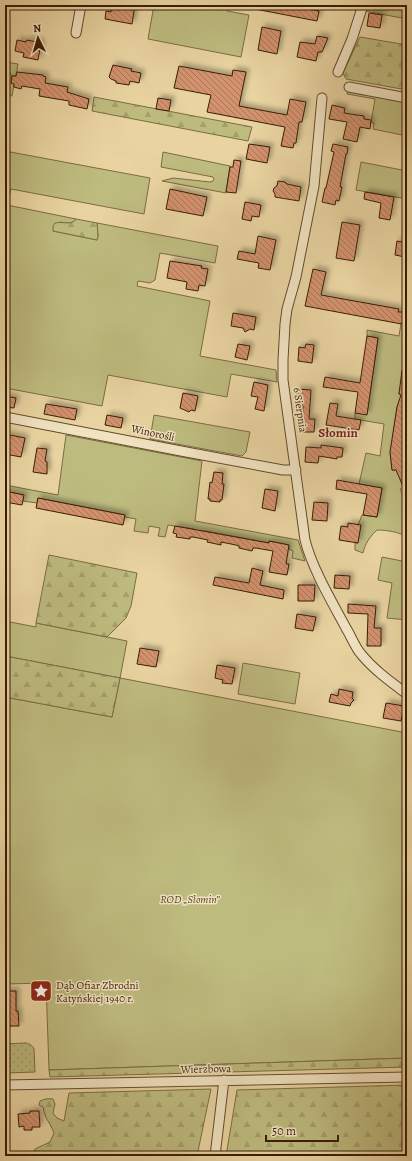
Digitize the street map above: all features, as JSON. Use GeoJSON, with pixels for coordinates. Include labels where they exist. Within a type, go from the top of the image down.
{"type":"FeatureCollection","features":[{"type":"Feature","properties":{"kind":"street"},"geometry":{"type":"LineString","coordinates":[[76,33],[81,5]]}},
{"type":"Feature","properties":{"kind":"street"},"geometry":{"type":"LineString","coordinates":[[338,72],[352,39],[363,5]]}},
{"type":"Feature","properties":{"kind":"street"},"geometry":{"type":"LineString","coordinates":[[349,87],[407,98]]}},
{"type":"Feature","properties":{"kind":"street","name":"6 Sierpnia"},"geometry":{"type":"LineString","coordinates":[[322,98],[314,186],[296,277],[288,309],[284,336],[283,360],[283,380],[305,540],[310,556],[328,594],[360,654],[381,675],[407,694]]}},
{"type":"Feature","properties":{"kind":"street","name":"Winorośli"},"geometry":{"type":"LineString","coordinates":[[5,417],[210,457],[283,470],[296,470]]}},
{"type":"Feature","properties":{"kind":"street","name":"Wierzbowa"},"geometry":{"type":"LineString","coordinates":[[5,1084],[407,1077]]}},
{"type":"Feature","properties":{"kind":"street"},"geometry":{"type":"LineString","coordinates":[[215,1156],[224,1080]]}},
{"type":"Feature","properties":{"kind":"green space"},"geometry":{"type":"Polygon","coordinates":[[[154,5],[228,5],[227,11],[249,15],[241,57],[148,39],[154,5]]]}},
{"type":"Feature","properties":{"kind":"green space"},"geometry":{"type":"Polygon","coordinates":[[[367,5],[407,5],[407,19],[365,11],[367,5]]]}},
{"type":"Feature","properties":{"kind":"green space"},"geometry":{"type":"Polygon","coordinates":[[[360,37],[407,45],[407,53],[405,53],[402,70],[407,71],[407,90],[346,79],[343,73],[360,37]]]}},
{"type":"Feature","properties":{"kind":"green space"},"geometry":{"type":"Polygon","coordinates":[[[5,62],[18,64],[16,76],[12,76],[9,71],[5,69],[5,62]]]}},
{"type":"Feature","properties":{"kind":"green space"},"geometry":{"type":"Polygon","coordinates":[[[5,69],[9,71],[12,76],[11,83],[14,84],[12,96],[5,95],[5,69]]]}},
{"type":"Feature","properties":{"kind":"green space"},"geometry":{"type":"Polygon","coordinates":[[[348,91],[407,103],[407,136],[373,129],[374,123],[371,122],[375,99],[347,94],[348,91]]]}},
{"type":"Feature","properties":{"kind":"green space"},"geometry":{"type":"Polygon","coordinates":[[[94,97],[252,127],[248,141],[92,111],[94,97]]]}},
{"type":"Feature","properties":{"kind":"green space"},"geometry":{"type":"Polygon","coordinates":[[[5,151],[150,178],[144,214],[11,189],[7,205],[76,219],[71,223],[60,222],[53,231],[97,240],[97,223],[218,246],[215,263],[160,253],[155,280],[150,283],[138,281],[137,286],[210,301],[200,356],[276,370],[277,382],[231,374],[227,397],[108,375],[102,406],[5,388],[5,151]]]}},
{"type":"Feature","properties":{"kind":"green space"},"geometry":{"type":"Polygon","coordinates":[[[163,152],[230,166],[226,193],[162,181],[173,178],[210,182],[214,179],[213,177],[161,167],[163,152]]]}},
{"type":"Feature","properties":{"kind":"green space"},"geometry":{"type":"Polygon","coordinates":[[[361,162],[407,171],[407,199],[356,190],[361,162]]]}},
{"type":"Feature","properties":{"kind":"green space"},"geometry":{"type":"Polygon","coordinates":[[[76,219],[97,223],[97,240],[53,231],[53,226],[55,223],[69,223],[76,219]]]}},
{"type":"Feature","properties":{"kind":"green space"},"geometry":{"type":"Polygon","coordinates":[[[407,287],[407,341],[403,367],[407,367],[407,377],[402,377],[399,394],[403,395],[397,407],[392,442],[407,444],[407,452],[390,452],[392,470],[407,469],[407,476],[400,479],[403,487],[400,489],[407,504],[407,537],[385,530],[377,530],[368,540],[363,553],[355,550],[355,543],[358,543],[358,525],[362,515],[377,517],[382,488],[359,484],[366,453],[380,456],[384,424],[355,419],[355,413],[367,414],[378,338],[367,336],[367,330],[399,336],[407,287]]]}},
{"type":"Feature","properties":{"kind":"green space"},"geometry":{"type":"Polygon","coordinates":[[[154,415],[250,432],[246,452],[242,456],[150,439],[154,415]]]}},
{"type":"Feature","properties":{"kind":"green space"},"geometry":{"type":"Polygon","coordinates":[[[66,435],[202,461],[195,521],[298,540],[305,561],[292,558],[293,551],[289,549],[289,545],[269,541],[269,543],[206,531],[194,531],[194,529],[168,525],[165,537],[158,536],[160,528],[149,526],[148,533],[134,531],[136,519],[125,517],[125,515],[38,498],[37,503],[23,501],[23,495],[5,491],[5,485],[58,495],[66,435]]]}},
{"type":"Feature","properties":{"kind":"green space"},"geometry":{"type":"Polygon","coordinates":[[[49,555],[137,573],[131,606],[126,618],[107,637],[36,623],[49,555]]]}},
{"type":"Feature","properties":{"kind":"green space"},"geometry":{"type":"Polygon","coordinates":[[[382,557],[407,562],[407,620],[387,618],[392,583],[378,580],[382,557]]]}},
{"type":"Feature","properties":{"kind":"green space"},"geometry":{"type":"Polygon","coordinates":[[[5,621],[36,627],[36,623],[127,641],[120,678],[5,656],[5,621]]]}},
{"type":"Feature","properties":{"kind":"green space"},"geometry":{"type":"Polygon","coordinates":[[[5,656],[120,678],[112,717],[5,697],[5,656]]]}},
{"type":"Feature","properties":{"kind":"green space"},"geometry":{"type":"Polygon","coordinates":[[[243,663],[300,673],[295,704],[238,694],[243,663]]]}},
{"type":"Feature","properties":{"kind":"green space","name":"ROD „Słomin”"},"geometry":{"type":"Polygon","coordinates":[[[120,678],[407,733],[407,1058],[49,1070],[46,983],[5,984],[5,697],[112,717],[120,678]]]}},
{"type":"Feature","properties":{"kind":"green space"},"geometry":{"type":"Polygon","coordinates":[[[26,1043],[31,1045],[34,1049],[35,1072],[5,1073],[5,1044],[26,1043]]]}},
{"type":"Feature","properties":{"kind":"green space"},"geometry":{"type":"Polygon","coordinates":[[[407,1058],[407,1067],[50,1077],[49,1070],[407,1058]]]}},
{"type":"Feature","properties":{"kind":"green space"},"geometry":{"type":"Polygon","coordinates":[[[407,1085],[407,1156],[226,1156],[237,1090],[407,1085]]]}},
{"type":"Feature","properties":{"kind":"green space"},"geometry":{"type":"Polygon","coordinates":[[[211,1089],[197,1156],[46,1156],[33,1154],[35,1149],[50,1142],[54,1133],[45,1115],[43,1107],[39,1105],[40,1101],[42,1100],[53,1099],[55,1104],[53,1113],[57,1118],[64,1121],[69,1093],[211,1089]]]}},
{"type":"Feature","properties":{"kind":"building"},"geometry":{"type":"Polygon","coordinates":[[[112,5],[126,7],[127,5],[135,5],[132,24],[105,19],[106,11],[111,12],[112,5]]]}},
{"type":"Feature","properties":{"kind":"building"},"geometry":{"type":"Polygon","coordinates":[[[255,5],[284,5],[319,11],[317,21],[255,9],[255,5]]]}},
{"type":"Feature","properties":{"kind":"building"},"geometry":{"type":"Polygon","coordinates":[[[369,13],[382,15],[380,28],[367,26],[369,13]]]}},
{"type":"Feature","properties":{"kind":"building"},"geometry":{"type":"Polygon","coordinates":[[[262,27],[281,31],[277,54],[258,50],[262,27]]]}},
{"type":"Feature","properties":{"kind":"building"},"geometry":{"type":"Polygon","coordinates":[[[317,36],[328,38],[322,52],[318,52],[316,61],[297,57],[300,42],[315,44],[317,36]]]}},
{"type":"Feature","properties":{"kind":"building"},"geometry":{"type":"Polygon","coordinates":[[[17,40],[26,42],[27,40],[41,43],[38,60],[23,57],[24,53],[15,51],[17,40]]]}},
{"type":"Feature","properties":{"kind":"building"},"geometry":{"type":"Polygon","coordinates":[[[113,65],[132,69],[131,71],[141,73],[139,83],[130,81],[129,85],[116,83],[116,81],[109,77],[113,65]]]}},
{"type":"Feature","properties":{"kind":"building"},"geometry":{"type":"Polygon","coordinates":[[[179,66],[232,76],[233,70],[246,72],[239,106],[287,115],[290,99],[306,102],[302,122],[299,122],[296,143],[294,143],[293,148],[281,146],[285,127],[207,112],[211,95],[174,88],[179,66]]]}},
{"type":"Feature","properties":{"kind":"building"},"geometry":{"type":"Polygon","coordinates":[[[17,72],[43,75],[46,77],[45,83],[68,87],[67,92],[89,99],[87,109],[69,105],[69,101],[39,96],[40,89],[22,86],[21,89],[14,87],[14,84],[11,83],[12,76],[16,76],[17,72]]]}},
{"type":"Feature","properties":{"kind":"building"},"geometry":{"type":"Polygon","coordinates":[[[158,98],[171,100],[169,111],[156,109],[158,98]]]}},
{"type":"Feature","properties":{"kind":"building"},"geometry":{"type":"Polygon","coordinates":[[[332,105],[345,108],[344,113],[364,116],[364,119],[371,120],[370,129],[360,127],[357,142],[343,139],[347,122],[329,119],[332,105]]]}},
{"type":"Feature","properties":{"kind":"building"},"geometry":{"type":"Polygon","coordinates":[[[249,144],[270,147],[267,163],[246,159],[249,144]]]}},
{"type":"Feature","properties":{"kind":"building"},"geometry":{"type":"Polygon","coordinates":[[[333,144],[348,147],[340,187],[342,187],[339,201],[336,200],[335,205],[322,202],[334,152],[331,151],[333,144]]]}},
{"type":"Feature","properties":{"kind":"building"},"geometry":{"type":"Polygon","coordinates":[[[234,160],[241,161],[236,193],[226,192],[230,167],[233,167],[234,160]]]}},
{"type":"Feature","properties":{"kind":"building"},"geometry":{"type":"Polygon","coordinates":[[[278,181],[301,187],[299,201],[275,197],[273,191],[277,186],[278,181]]]}},
{"type":"Feature","properties":{"kind":"building"},"geometry":{"type":"Polygon","coordinates":[[[170,189],[207,197],[203,216],[166,209],[170,189]]]}},
{"type":"Feature","properties":{"kind":"building"},"geometry":{"type":"Polygon","coordinates":[[[365,192],[394,197],[390,220],[379,218],[381,203],[364,199],[365,192]]]}},
{"type":"Feature","properties":{"kind":"building"},"geometry":{"type":"Polygon","coordinates":[[[245,202],[261,205],[259,217],[252,216],[251,221],[242,219],[245,202]]]}},
{"type":"Feature","properties":{"kind":"building"},"geometry":{"type":"Polygon","coordinates":[[[342,222],[360,225],[354,261],[336,258],[342,222]]]}},
{"type":"Feature","properties":{"kind":"building"},"geometry":{"type":"Polygon","coordinates":[[[258,236],[276,240],[270,270],[258,268],[259,263],[237,259],[239,251],[255,254],[258,236]]]}},
{"type":"Feature","properties":{"kind":"building"},"geometry":{"type":"Polygon","coordinates":[[[397,241],[407,243],[405,257],[395,255],[397,241]]]}},
{"type":"Feature","properties":{"kind":"building"},"geometry":{"type":"Polygon","coordinates":[[[170,261],[202,266],[201,268],[208,269],[205,286],[199,285],[198,291],[186,289],[187,282],[167,278],[170,261]]]}},
{"type":"Feature","properties":{"kind":"building"},"geometry":{"type":"Polygon","coordinates":[[[313,269],[326,272],[321,295],[399,309],[398,312],[407,312],[407,325],[305,306],[313,269]]]}},
{"type":"Feature","properties":{"kind":"building"},"geometry":{"type":"Polygon","coordinates":[[[233,313],[256,317],[254,330],[250,329],[245,332],[243,328],[231,326],[233,313]]]}},
{"type":"Feature","properties":{"kind":"building"},"geometry":{"type":"Polygon","coordinates":[[[367,336],[378,338],[367,415],[355,413],[358,392],[323,387],[325,377],[360,383],[367,336]]]}},
{"type":"Feature","properties":{"kind":"building"},"geometry":{"type":"Polygon","coordinates":[[[238,344],[250,346],[247,360],[235,357],[238,344]]]}},
{"type":"Feature","properties":{"kind":"building"},"geometry":{"type":"Polygon","coordinates":[[[306,344],[314,345],[312,363],[298,361],[299,347],[305,348],[306,344]]]}},
{"type":"Feature","properties":{"kind":"building"},"geometry":{"type":"Polygon","coordinates":[[[402,370],[407,371],[407,427],[403,452],[407,489],[406,493],[396,470],[392,470],[390,452],[397,407],[401,395],[399,394],[402,370]]]}},
{"type":"Feature","properties":{"kind":"building"},"geometry":{"type":"Polygon","coordinates":[[[254,382],[268,385],[264,411],[255,409],[258,397],[251,396],[254,382]]]}},
{"type":"Feature","properties":{"kind":"building"},"geometry":{"type":"Polygon","coordinates":[[[297,389],[311,390],[309,419],[315,419],[314,432],[302,432],[303,406],[296,405],[297,389]]]}},
{"type":"Feature","properties":{"kind":"building"},"geometry":{"type":"Polygon","coordinates":[[[183,393],[198,396],[195,411],[191,410],[189,412],[180,408],[183,393]]]}},
{"type":"Feature","properties":{"kind":"building"},"geometry":{"type":"Polygon","coordinates":[[[5,396],[16,398],[14,408],[5,407],[5,396]]]}},
{"type":"Feature","properties":{"kind":"building"},"geometry":{"type":"Polygon","coordinates":[[[330,403],[338,404],[336,416],[361,420],[359,430],[326,425],[330,403]]]}},
{"type":"Feature","properties":{"kind":"building"},"geometry":{"type":"Polygon","coordinates":[[[46,404],[77,409],[75,420],[44,414],[46,404]]]}},
{"type":"Feature","properties":{"kind":"building"},"geometry":{"type":"Polygon","coordinates":[[[107,415],[123,418],[121,428],[105,425],[107,415]]]}},
{"type":"Feature","properties":{"kind":"building"},"geometry":{"type":"Polygon","coordinates":[[[5,434],[25,438],[21,457],[5,454],[5,434]]]}},
{"type":"Feature","properties":{"kind":"building"},"geometry":{"type":"Polygon","coordinates":[[[321,445],[343,448],[342,457],[337,457],[337,459],[319,456],[318,463],[305,462],[306,447],[321,448],[321,445]]]}},
{"type":"Feature","properties":{"kind":"building"},"geometry":{"type":"Polygon","coordinates":[[[37,448],[47,449],[45,461],[47,462],[47,474],[33,472],[37,448]]]}},
{"type":"Feature","properties":{"kind":"building"},"geometry":{"type":"Polygon","coordinates":[[[214,472],[223,473],[222,484],[224,484],[222,500],[220,500],[220,502],[210,501],[210,499],[208,499],[210,482],[212,483],[214,472]]]}},
{"type":"Feature","properties":{"kind":"building"},"geometry":{"type":"Polygon","coordinates":[[[337,480],[382,488],[377,517],[363,515],[367,494],[336,489],[337,480]]]}},
{"type":"Feature","properties":{"kind":"building"},"geometry":{"type":"Polygon","coordinates":[[[265,489],[278,491],[275,511],[262,508],[265,489]]]}},
{"type":"Feature","properties":{"kind":"building"},"geometry":{"type":"Polygon","coordinates":[[[5,491],[24,495],[22,505],[5,502],[5,491]]]}},
{"type":"Feature","properties":{"kind":"building"},"geometry":{"type":"Polygon","coordinates":[[[38,498],[125,515],[123,525],[36,508],[38,498]]]}},
{"type":"Feature","properties":{"kind":"building"},"geometry":{"type":"Polygon","coordinates":[[[314,502],[328,503],[327,521],[312,520],[314,502]]]}},
{"type":"Feature","properties":{"kind":"building"},"geometry":{"type":"Polygon","coordinates":[[[348,523],[361,525],[358,543],[339,540],[341,526],[348,527],[348,523]]]}},
{"type":"Feature","properties":{"kind":"building"},"geometry":{"type":"Polygon","coordinates":[[[175,526],[269,543],[269,541],[289,545],[286,564],[289,564],[287,575],[269,572],[273,551],[253,548],[252,551],[239,548],[239,546],[236,545],[221,542],[221,545],[207,542],[208,540],[193,537],[190,537],[190,539],[176,537],[177,534],[173,533],[175,526]]]}},
{"type":"Feature","properties":{"kind":"building"},"geometry":{"type":"Polygon","coordinates":[[[252,568],[263,571],[260,585],[284,590],[283,599],[213,585],[215,577],[249,583],[252,568]]]}},
{"type":"Feature","properties":{"kind":"building"},"geometry":{"type":"Polygon","coordinates":[[[335,575],[350,576],[349,589],[334,588],[335,575]]]}},
{"type":"Feature","properties":{"kind":"building"},"geometry":{"type":"Polygon","coordinates":[[[298,585],[315,585],[314,601],[298,601],[298,585]]]}},
{"type":"Feature","properties":{"kind":"building"},"geometry":{"type":"Polygon","coordinates":[[[348,604],[376,606],[374,628],[381,628],[381,646],[367,646],[368,614],[348,613],[348,604]]]}},
{"type":"Feature","properties":{"kind":"building"},"geometry":{"type":"Polygon","coordinates":[[[297,614],[316,617],[313,631],[295,628],[297,614]]]}},
{"type":"Feature","properties":{"kind":"building"},"geometry":{"type":"Polygon","coordinates":[[[140,648],[159,651],[156,667],[137,664],[140,648]]]}},
{"type":"Feature","properties":{"kind":"building"},"geometry":{"type":"Polygon","coordinates":[[[217,665],[235,668],[232,684],[222,683],[223,680],[215,678],[217,665]]]}},
{"type":"Feature","properties":{"kind":"building"},"geometry":{"type":"Polygon","coordinates":[[[339,689],[353,692],[352,698],[354,700],[350,706],[329,702],[331,694],[338,696],[339,689]]]}},
{"type":"Feature","properties":{"kind":"building"},"geometry":{"type":"Polygon","coordinates":[[[386,703],[404,706],[401,721],[383,718],[386,703]]]}},
{"type":"Feature","properties":{"kind":"building"},"geometry":{"type":"Polygon","coordinates":[[[5,991],[16,991],[16,1011],[18,1011],[19,1026],[5,1026],[5,991]]]}},
{"type":"Feature","properties":{"kind":"building"},"geometry":{"type":"Polygon","coordinates":[[[30,1111],[39,1111],[40,1127],[32,1127],[32,1130],[24,1130],[24,1126],[19,1127],[18,1114],[30,1113],[30,1111]]]}},
{"type":"Feature","properties":{"kind":"place","name":"Dąb Ofiar Zbrodni Katyńskiej 1940 r."},"geometry":{"type":"Point","coordinates":[41,991]}},
{"type":"Feature","properties":{"kind":"district","name":"Słomin"},"geometry":{"type":"Point","coordinates":[338,432]}}]}
